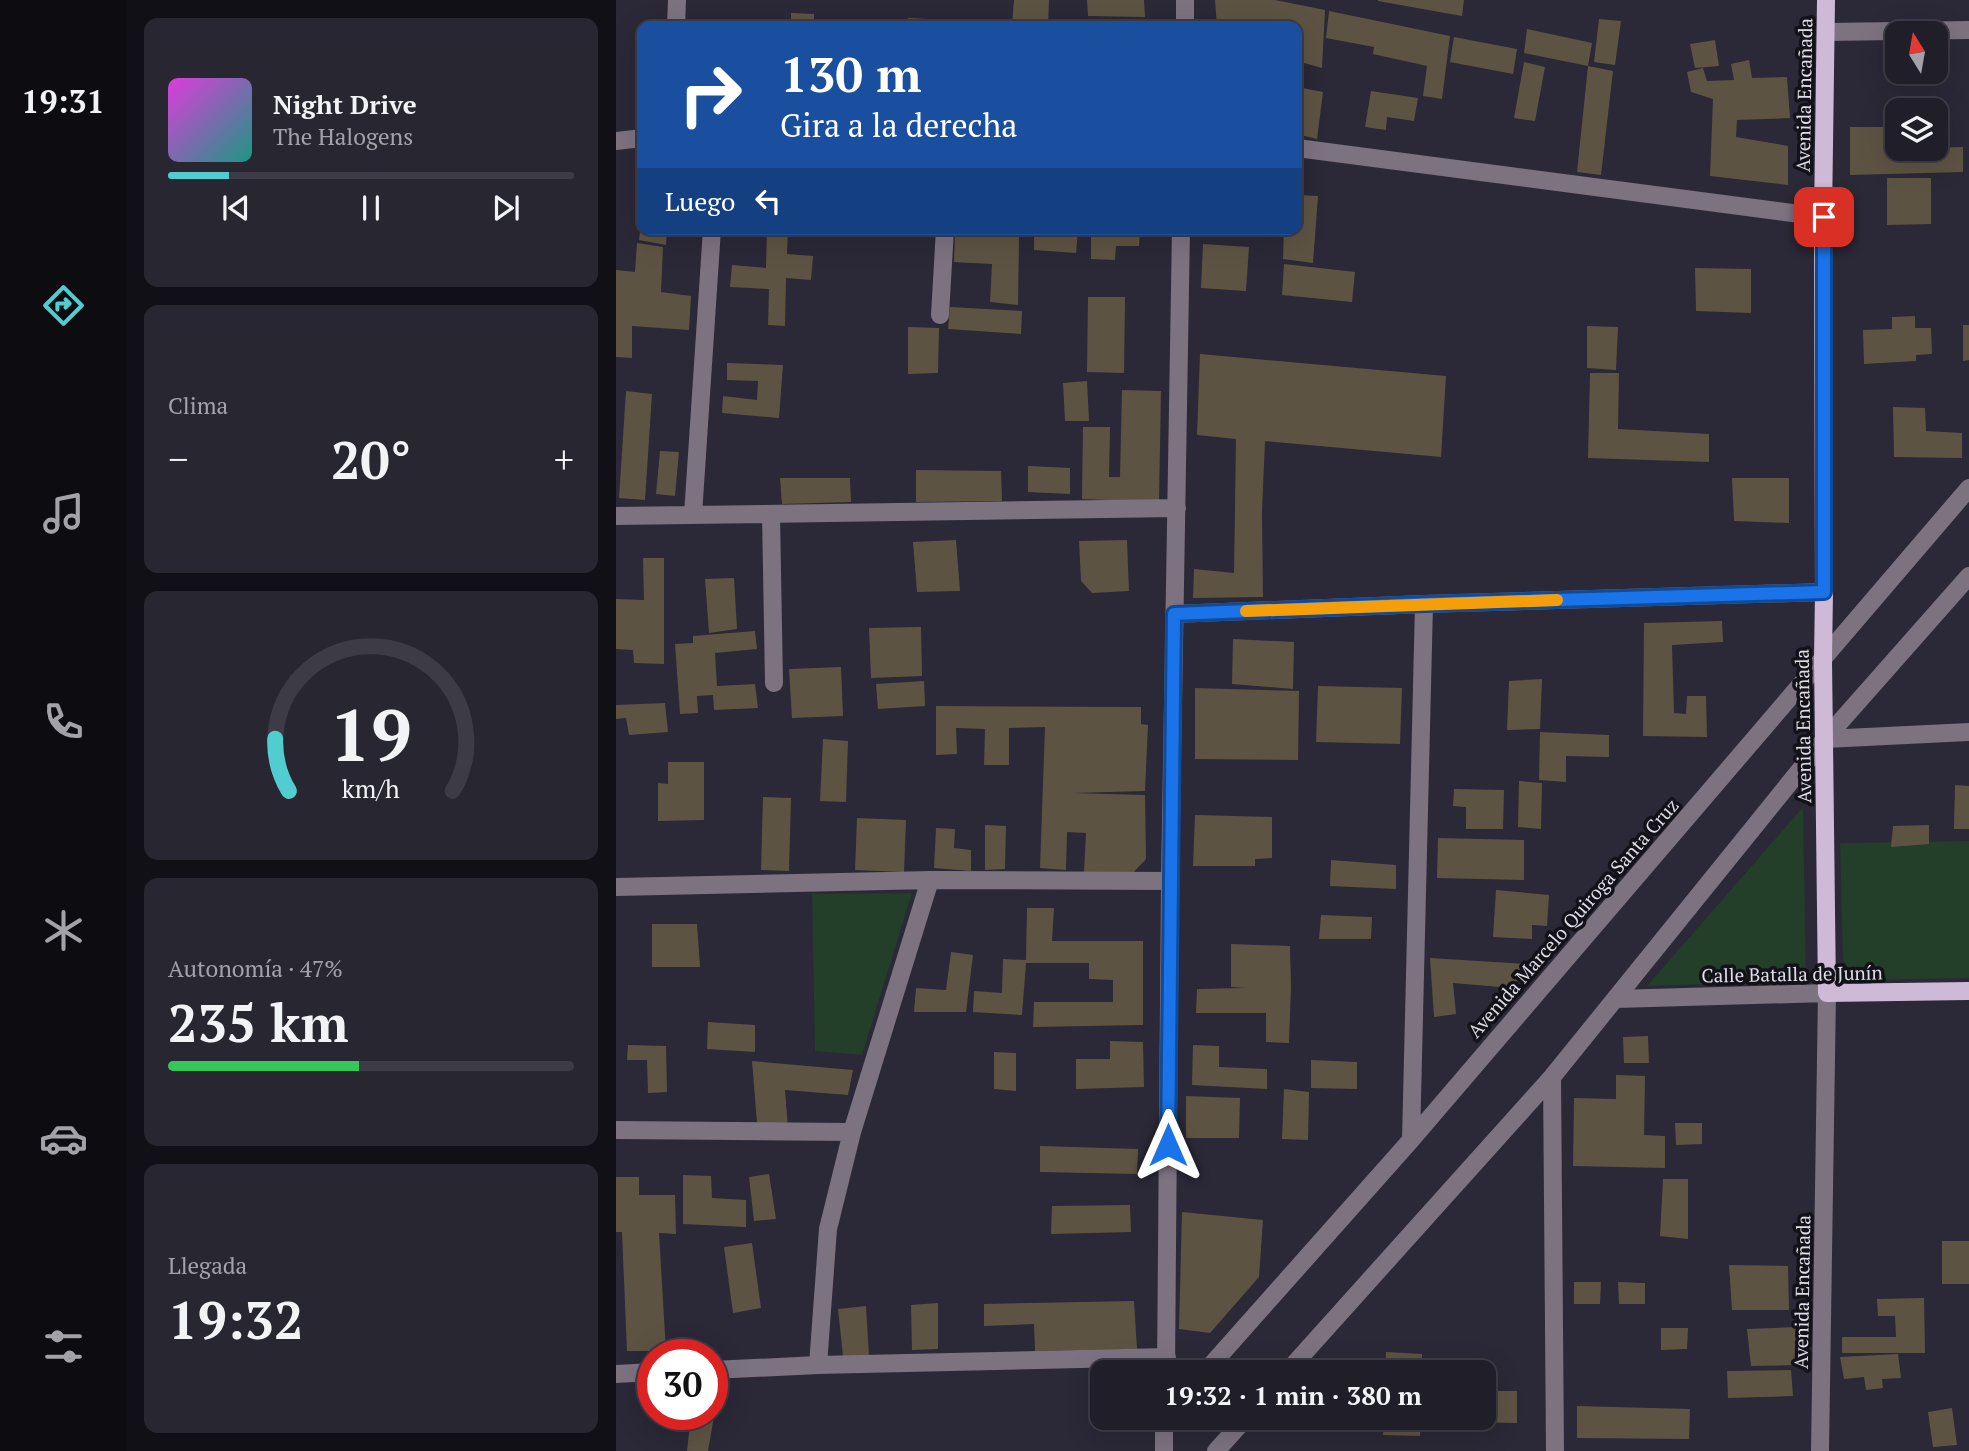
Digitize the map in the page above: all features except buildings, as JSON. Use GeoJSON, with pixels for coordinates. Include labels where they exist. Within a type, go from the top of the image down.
{"type":"FeatureCollection","features":[{"type":"Feature","properties":{"kind":"main road","name":"Avenida Encañada"},"geometry":{"type":"LineString","coordinates":[[1826,0],[1823,659],[1827,993]]}},
{"type":"Feature","properties":{"kind":"main road","name":"Calle Batalla de Junín"},"geometry":{"type":"LineString","coordinates":[[1827,993],[1969,991]]}},
{"type":"Feature","properties":{"kind":"street"},"geometry":{"type":"LineString","coordinates":[[677,0],[677,21]]}},
{"type":"Feature","properties":{"kind":"street"},"geometry":{"type":"LineString","coordinates":[[1185,0],[1185,21]]}},
{"type":"Feature","properties":{"kind":"street"},"geometry":{"type":"LineString","coordinates":[[1826,32],[1969,30]]}},
{"type":"Feature","properties":{"kind":"street"},"geometry":{"type":"LineString","coordinates":[[616,141],[637,139]]}},
{"type":"Feature","properties":{"kind":"street"},"geometry":{"type":"LineString","coordinates":[[1302,149],[1824,217]]}},
{"type":"Feature","properties":{"kind":"street"},"geometry":{"type":"LineString","coordinates":[[693,515],[712,235]]}},
{"type":"Feature","properties":{"kind":"street"},"geometry":{"type":"LineString","coordinates":[[940,315],[945,235]]}},
{"type":"Feature","properties":{"kind":"street"},"geometry":{"type":"LineString","coordinates":[[1166,1360],[1170,881],[1181,235]]}},
{"type":"Feature","properties":{"kind":"street","name":"Avenida Marcelo Quiroga Santa Cruz"},"geometry":{"type":"LineString","coordinates":[[1216,1360],[1411,1140],[1969,488]]}},
{"type":"Feature","properties":{"kind":"street"},"geometry":{"type":"LineString","coordinates":[[616,516],[1177,508]]}},
{"type":"Feature","properties":{"kind":"street"},"geometry":{"type":"LineString","coordinates":[[771,514],[774,683]]}},
{"type":"Feature","properties":{"kind":"street"},"geometry":{"type":"LineString","coordinates":[[1298,1360],[1552,1077],[1825,739],[1969,576]]}},
{"type":"Feature","properties":{"kind":"street"},"geometry":{"type":"LineString","coordinates":[[1174,614],[1824,592]]}},
{"type":"Feature","properties":{"kind":"street"},"geometry":{"type":"LineString","coordinates":[[1411,1140],[1424,604]]}},
{"type":"Feature","properties":{"kind":"street"},"geometry":{"type":"LineString","coordinates":[[1825,739],[1969,732]]}},
{"type":"Feature","properties":{"kind":"street"},"geometry":{"type":"LineString","coordinates":[[616,887],[930,880],[1170,881]]}},
{"type":"Feature","properties":{"kind":"street"},"geometry":{"type":"LineString","coordinates":[[818,1365],[828,1229],[852,1132],[930,880]]}},
{"type":"Feature","properties":{"kind":"street","name":"Calle Batalla de Junín"},"geometry":{"type":"LineString","coordinates":[[1616,999],[1827,993]]}},
{"type":"Feature","properties":{"kind":"street","name":"Avenida Encañada"},"geometry":{"type":"LineString","coordinates":[[1820,1451],[1827,993]]}},
{"type":"Feature","properties":{"kind":"street"},"geometry":{"type":"LineString","coordinates":[[1552,1077],[1555,1451]]}},
{"type":"Feature","properties":{"kind":"street"},"geometry":{"type":"LineString","coordinates":[[616,1130],[852,1132]]}},
{"type":"Feature","properties":{"kind":"street"},"geometry":{"type":"LineString","coordinates":[[728,1369],[818,1365],[1090,1365]]}},
{"type":"Feature","properties":{"kind":"street"},"geometry":{"type":"LineString","coordinates":[[616,1374],[637,1373]]}},
{"type":"Feature","properties":{"kind":"street"},"geometry":{"type":"LineString","coordinates":[[1164,1451],[1165,1430]]}},
{"type":"Feature","properties":{"kind":"street"},"geometry":{"type":"LineString","coordinates":[[1216,1451],[1235,1430]]}},
{"type":"Feature","properties":{"kind":"green space"},"geometry":{"type":"Polygon","coordinates":[[[1803,807],[1806,981],[1647,986],[1803,807]]]}},
{"type":"Feature","properties":{"kind":"green space"},"geometry":{"type":"Polygon","coordinates":[[[1969,841],[1969,978],[1856,980],[1843,960],[1840,843],[1969,841]]]}},
{"type":"Feature","properties":{"kind":"green space"},"geometry":{"type":"Polygon","coordinates":[[[912,893],[862,1055],[815,1051],[812,894],[912,893]]]}},
{"type":"Feature","properties":{"kind":"slow traffic"},"geometry":{"type":"LineString","coordinates":[[1246,611],[1557,600]]}},
{"type":"Feature","properties":{"kind":"route"},"geometry":{"type":"LineString","coordinates":[[1168,1145],[1174,614],[1824,592],[1824,217]]}}]}
